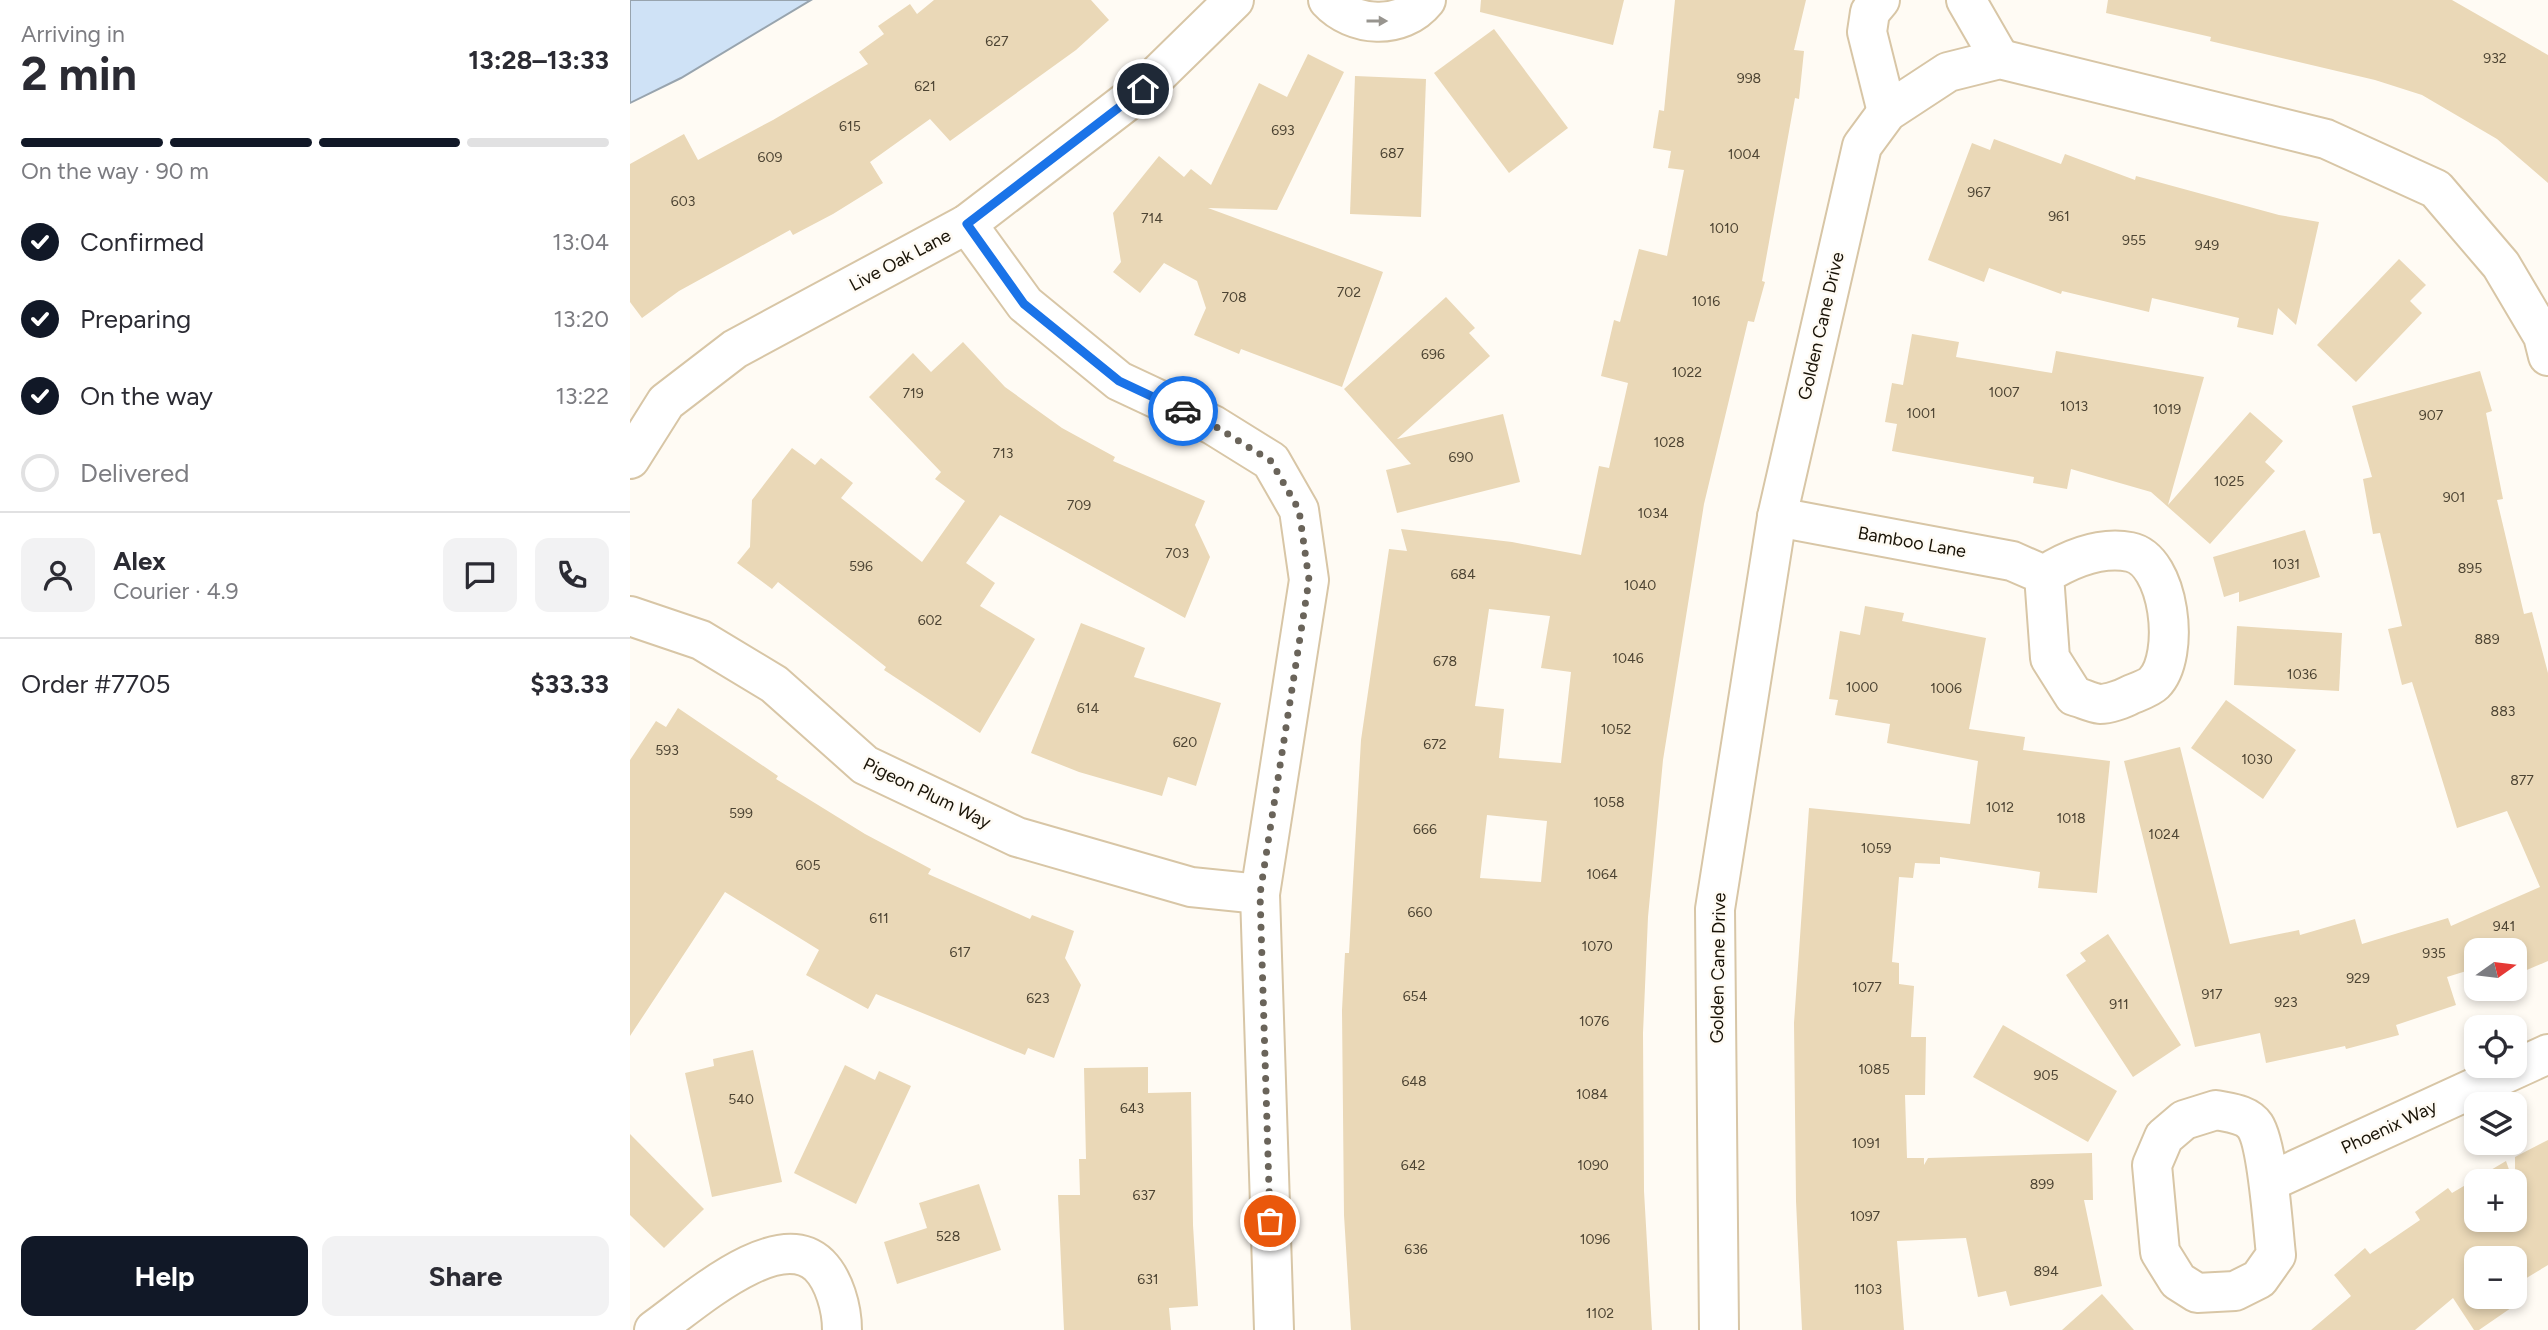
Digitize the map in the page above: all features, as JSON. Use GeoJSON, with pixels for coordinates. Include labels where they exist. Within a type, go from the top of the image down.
{"type":"FeatureCollection","features":[{"type":"Feature","properties":{"kind":"street","name":"Live Oak Lane"},"geometry":{"type":"LineString","coordinates":[[630,458],[666,402],[736,349],[967,224],[1143,89],[1234,0]]}},
{"type":"Feature","properties":{"kind":"street"},"geometry":{"type":"LineString","coordinates":[[1328,0],[1352,18],[1370,22],[1406,15],[1426,0]]}},
{"type":"Feature","properties":{"kind":"street"},"geometry":{"type":"LineString","coordinates":[[1880,0],[1870,12],[1867,32],[1887,112]]}},
{"type":"Feature","properties":{"kind":"street"},"geometry":{"type":"LineString","coordinates":[[1966,0],[2000,59]]}},
{"type":"Feature","properties":{"kind":"street","name":"Golden Cane Drive"},"geometry":{"type":"LineString","coordinates":[[1719,1330],[1715,909],[1777,517],[1862,146],[1887,112],[1948,72],[2000,59],[2326,139],[2436,189],[2501,264],[2543,336],[2548,356]]}},
{"type":"Feature","properties":{"kind":"street"},"geometry":{"type":"LineString","coordinates":[[967,224],[1024,304],[1119,381],[1213,425],[1271,461],[1299,510],[1309,580],[1260,894],[1274,1330]]}},
{"type":"Feature","properties":{"kind":"street","name":"Bamboo Lane"},"geometry":{"type":"LineString","coordinates":[[1777,517],[2012,561],[2044,575]]}},
{"type":"Feature","properties":{"kind":"street","name":"Pigeon Plum Way"},"geometry":{"type":"LineString","coordinates":[[630,616],[701,640],[774,684],[865,765],[1017,837],[1191,887],[1260,894]]}},
{"type":"Feature","properties":{"kind":"street","name":"Phoenix Way"},"geometry":{"type":"LineString","coordinates":[[2269,1182],[2548,1054]]}},
{"type":"Feature","properties":{"kind":"street"},"geometry":{"type":"LineString","coordinates":[[2216,1110],[2240,1115],[2255,1127],[2269,1182],[2276,1255],[2259,1279],[2235,1292],[2197,1293],[2178,1281],[2160,1252],[2152,1165],[2164,1137],[2185,1120],[2216,1110]]}},
{"type":"Feature","properties":{"kind":"street"},"geometry":{"type":"LineString","coordinates":[[654,1330],[743,1268],[771,1254],[794,1252],[814,1261],[829,1275],[842,1319],[842,1330]]}},
{"type":"Feature","properties":{"kind":"water"},"geometry":{"type":"Polygon","coordinates":[[[630,0],[811,0],[681,78],[630,103],[630,0]]]}},
{"type":"Feature","properties":{"kind":"building"},"geometry":{"type":"Polygon","coordinates":[[[934,0],[1091,0],[1109,20],[1076,50],[950,141],[930,119],[870,162],[883,183],[833,214],[793,235],[790,230],[679,291],[642,318],[630,302],[630,164],[684,134],[698,160],[773,120],[868,64],[859,52],[884,34],[878,26],[910,4],[917,14],[934,0]]]}},
{"type":"Feature","properties":{"kind":"building"},"geometry":{"type":"Polygon","coordinates":[[[1481,0],[1624,0],[1613,45],[1480,12],[1481,0]]]}},
{"type":"Feature","properties":{"kind":"building"},"geometry":{"type":"Polygon","coordinates":[[[1675,0],[1806,0],[1794,50],[1804,51],[1799,99],[1795,98],[1762,281],[1765,282],[1754,322],[1748,321],[1704,504],[1663,760],[1648,917],[1643,1033],[1644,1191],[1652,1330],[1351,1330],[1344,1215],[1342,1010],[1345,953],[1349,953],[1361,740],[1389,549],[1407,551],[1401,529],[1512,542],[1581,555],[1599,466],[1609,468],[1628,383],[1601,376],[1614,320],[1620,322],[1639,249],[1667,256],[1684,170],[1668,168],[1671,151],[1653,148],[1659,110],[1664,111],[1675,0]],[[1489,609],[1475,706],[1504,709],[1499,758],[1561,763],[1571,672],[1541,668],[1550,616],[1489,609]],[[1487,815],[1480,878],[1541,882],[1547,821],[1487,815]]]}},
{"type":"Feature","properties":{"kind":"building"},"geometry":{"type":"Polygon","coordinates":[[[2108,0],[2452,0],[2548,55],[2548,183],[2497,139],[2422,95],[2375,80],[2210,41],[2211,37],[2106,13],[2108,0]]]}},
{"type":"Feature","properties":{"kind":"building"},"geometry":{"type":"Polygon","coordinates":[[[1494,29],[1568,128],[1509,173],[1434,73],[1494,29]]]}},
{"type":"Feature","properties":{"kind":"building"},"geometry":{"type":"Polygon","coordinates":[[[1308,54],[1344,72],[1277,210],[1208,208],[1383,272],[1342,387],[1241,349],[1239,354],[1194,335],[1206,308],[1197,281],[1164,263],[1140,293],[1113,272],[1121,262],[1113,213],[1159,156],[1184,177],[1191,169],[1211,185],[1259,83],[1287,97],[1308,54]]]}},
{"type":"Feature","properties":{"kind":"building"},"geometry":{"type":"Polygon","coordinates":[[[1355,76],[1426,79],[1421,217],[1350,214],[1355,76]]]}},
{"type":"Feature","properties":{"kind":"building"},"geometry":{"type":"Polygon","coordinates":[[[1994,139],[2061,164],[2065,154],[2135,180],[2136,176],[2279,215],[2319,222],[2296,325],[2278,308],[2273,335],[2237,327],[2239,318],[2152,298],[2149,312],[2062,291],[2061,294],[1989,268],[1984,282],[1928,260],[1972,143],[1990,150],[1994,139]]]}},
{"type":"Feature","properties":{"kind":"building"},"geometry":{"type":"Polygon","coordinates":[[[2399,259],[2426,285],[2410,301],[2422,313],[2356,382],[2317,345],[2399,259]]]}},
{"type":"Feature","properties":{"kind":"building"},"geometry":{"type":"Polygon","coordinates":[[[1446,297],[1475,328],[1469,333],[1490,356],[1397,439],[1503,414],[1520,482],[1397,513],[1386,470],[1411,464],[1344,389],[1446,297]]]}},
{"type":"Feature","properties":{"kind":"building"},"geometry":{"type":"Polygon","coordinates":[[[1912,334],[1959,342],[1956,357],[2052,373],[2056,351],[2204,377],[2168,505],[2250,412],[2283,441],[2265,462],[2275,471],[2210,544],[2151,492],[2071,469],[2067,489],[2033,483],[2034,477],[1892,451],[1897,424],[1885,422],[1892,383],[1903,385],[1912,334]]]}},
{"type":"Feature","properties":{"kind":"building"},"geometry":{"type":"Polygon","coordinates":[[[963,342],[1005,387],[1062,428],[1115,457],[1113,461],[1205,501],[1195,525],[1210,557],[1185,618],[1000,515],[966,563],[995,583],[980,606],[1035,639],[980,733],[884,670],[886,667],[778,582],[772,589],[737,563],[750,547],[752,500],[792,448],[815,465],[821,458],[853,483],[841,498],[922,562],[965,501],[935,479],[941,472],[869,397],[913,353],[931,372],[963,342]]]}},
{"type":"Feature","properties":{"kind":"building"},"geometry":{"type":"Polygon","coordinates":[[[2480,371],[2492,411],[2486,413],[2503,499],[2497,500],[2524,614],[2532,612],[2548,673],[2548,961],[2527,970],[2527,938],[2464,938],[2464,972],[2447,977],[2456,1005],[2396,1025],[2399,1035],[2346,1049],[2345,1046],[2266,1063],[2260,1033],[2195,1047],[2124,761],[2180,747],[2230,944],[2299,930],[2300,935],[2355,919],[2362,944],[2448,918],[2451,926],[2540,887],[2507,811],[2457,828],[2412,682],[2402,685],[2388,629],[2402,626],[2380,533],[2373,534],[2363,479],[2372,477],[2352,406],[2480,371]]]}},
{"type":"Feature","properties":{"kind":"building"},"geometry":{"type":"Polygon","coordinates":[[[2305,530],[2320,577],[2239,602],[2239,592],[2224,597],[2213,557],[2305,530]]]}},
{"type":"Feature","properties":{"kind":"building"},"geometry":{"type":"Polygon","coordinates":[[[1865,606],[1904,613],[1902,621],[1986,638],[1969,729],[2025,737],[2023,750],[2110,761],[2097,893],[2038,888],[2040,872],[1940,857],[1940,864],[1915,863],[1913,878],[1899,877],[1892,962],[1899,963],[1899,984],[1914,986],[1911,1037],[1926,1037],[1925,1095],[1905,1095],[1907,1158],[1924,1158],[1924,1165],[1928,1158],[2092,1153],[2093,1200],[2084,1200],[2102,1286],[2010,1306],[2006,1291],[1978,1297],[1966,1238],[1897,1241],[1904,1330],[1802,1330],[1796,1201],[1794,1023],[1809,808],[1970,824],[1978,761],[1887,743],[1890,724],[1835,715],[1838,700],[1829,699],[1840,631],[1860,635],[1865,606]]]}},
{"type":"Feature","properties":{"kind":"building"},"geometry":{"type":"Polygon","coordinates":[[[1081,623],[1145,648],[1134,677],[1221,703],[1196,786],[1168,777],[1162,796],[1079,772],[1031,753],[1081,623]]]}},
{"type":"Feature","properties":{"kind":"building"},"geometry":{"type":"Polygon","coordinates":[[[2237,626],[2342,633],[2339,691],[2234,685],[2237,626]]]}},
{"type":"Feature","properties":{"kind":"building"},"geometry":{"type":"Polygon","coordinates":[[[2226,700],[2296,750],[2263,799],[2191,748],[2226,700]]]}},
{"type":"Feature","properties":{"kind":"building"},"geometry":{"type":"Polygon","coordinates":[[[678,708],[778,776],[776,779],[865,834],[931,869],[928,874],[1030,919],[1032,915],[1074,931],[1065,958],[1081,985],[1054,1058],[1028,1048],[1025,1055],[876,994],[868,1009],[806,975],[819,950],[725,892],[630,1036],[630,760],[656,721],[666,727],[678,708]]]}},
{"type":"Feature","properties":{"kind":"building"},"geometry":{"type":"Polygon","coordinates":[[[2108,934],[2181,1045],[2133,1077],[2066,975],[2086,961],[2080,953],[2108,934]]]}},
{"type":"Feature","properties":{"kind":"building"},"geometry":{"type":"Polygon","coordinates":[[[2003,1025],[2117,1091],[2088,1142],[1973,1077],[2003,1025]]]}},
{"type":"Feature","properties":{"kind":"building"},"geometry":{"type":"Polygon","coordinates":[[[753,1050],[782,1182],[712,1197],[685,1073],[714,1066],[713,1059],[753,1050]]]}},
{"type":"Feature","properties":{"kind":"building"},"geometry":{"type":"Polygon","coordinates":[[[845,1065],[875,1080],[879,1071],[911,1086],[856,1204],[794,1173],[845,1065]]]}},
{"type":"Feature","properties":{"kind":"building"},"geometry":{"type":"Polygon","coordinates":[[[1148,1067],[1148,1093],[1191,1092],[1193,1225],[1198,1306],[1169,1308],[1171,1330],[1064,1330],[1058,1195],[1080,1195],[1079,1159],[1086,1159],[1084,1068],[1148,1067]]]}},
{"type":"Feature","properties":{"kind":"building"},"geometry":{"type":"Polygon","coordinates":[[[630,1134],[704,1209],[664,1248],[630,1215],[630,1134]]]}},
{"type":"Feature","properties":{"kind":"building"},"geometry":{"type":"Polygon","coordinates":[[[2548,1140],[2548,1265],[2527,1278],[2527,1246],[2464,1246],[2464,1309],[2509,1309],[2479,1330],[2474,1330],[2453,1298],[2415,1330],[2311,1330],[2351,1296],[2334,1275],[2365,1248],[2370,1254],[2420,1220],[2415,1212],[2448,1188],[2452,1193],[2464,1186],[2464,1232],[2527,1232],[2527,1169],[2515,1169],[2515,1157],[2527,1155],[2527,1151],[2548,1140]]]}},
{"type":"Feature","properties":{"kind":"building"},"geometry":{"type":"Polygon","coordinates":[[[2506,1161],[2509,1169],[2492,1169],[2506,1161]]]}},
{"type":"Feature","properties":{"kind":"building"},"geometry":{"type":"Polygon","coordinates":[[[979,1184],[1001,1250],[897,1284],[884,1242],[927,1228],[919,1203],[979,1184]]]}},
{"type":"Feature","properties":{"kind":"building"},"geometry":{"type":"Polygon","coordinates":[[[2102,1294],[2134,1330],[2062,1330],[2102,1294]]]}},
{"type":"Feature","properties":{"kind":"way so far"},"geometry":{"type":"LineString","coordinates":[[1183,411],[1213,425],[1271,461],[1299,510],[1309,580],[1260,894],[1270,1221]]}},
{"type":"Feature","properties":{"kind":"route"},"geometry":{"type":"LineString","coordinates":[[1143,89],[967,224],[1024,304],[1119,381],[1183,411]]}}]}
